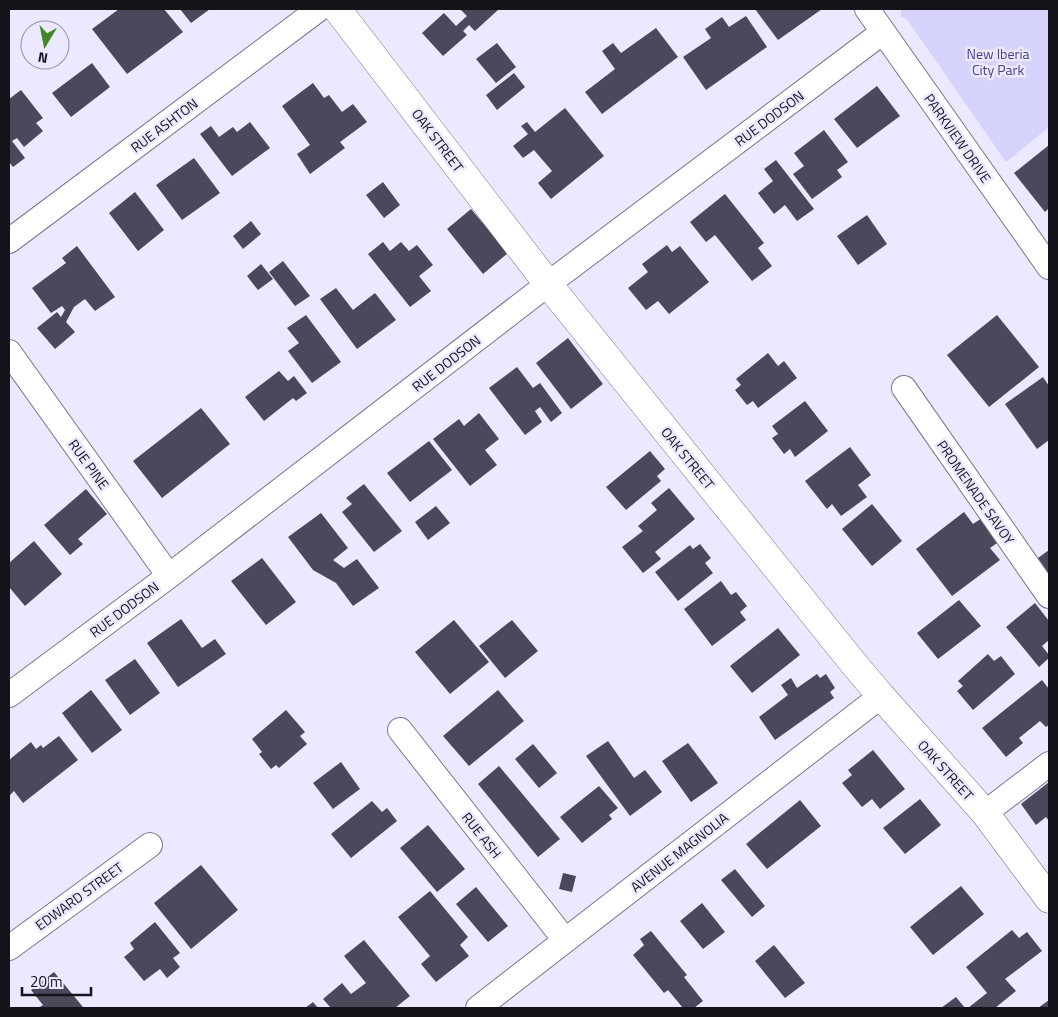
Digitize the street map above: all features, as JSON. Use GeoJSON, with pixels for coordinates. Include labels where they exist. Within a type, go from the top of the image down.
{"type":"FeatureCollection","features":[{"type":"Feature","properties":{"kind":"main road","name":"OAK STREET"},"geometry":{"type":"LineString","coordinates":[[338,9],[548,284],[881,696],[985,813],[1049,899]]}},
{"type":"Feature","properties":{"kind":"street","name":"RUE ASHTON"},"geometry":{"type":"LineString","coordinates":[[9,242],[319,9]]}},
{"type":"Feature","properties":{"kind":"street","name":"PARKVIEW DRIVE"},"geometry":{"type":"LineString","coordinates":[[867,9],[1049,267]]}},
{"type":"Feature","properties":{"kind":"street","name":"RUE DODSON"},"geometry":{"type":"LineString","coordinates":[[9,695],[169,576],[548,284],[883,32]]}},
{"type":"Feature","properties":{"kind":"street","name":"RUE PINE"},"geometry":{"type":"LineString","coordinates":[[9,352],[169,576]]}},
{"type":"Feature","properties":{"kind":"street","name":"PROMENADE SAVOY"},"geometry":{"type":"LineString","coordinates":[[904,388],[1049,596]]}},
{"type":"Feature","properties":{"kind":"street","name":"AVENUE MAGNOLIA"},"geometry":{"type":"LineString","coordinates":[[478,1008],[881,696]]}},
{"type":"Feature","properties":{"kind":"street","name":"RUE ASH"},"geometry":{"type":"LineString","coordinates":[[400,730],[565,940]]}},
{"type":"Feature","properties":{"kind":"street"},"geometry":{"type":"LineString","coordinates":[[985,813],[1049,764]]}},
{"type":"Feature","properties":{"kind":"street","name":"EDWARD STREET"},"geometry":{"type":"LineString","coordinates":[[9,948],[150,845]]}},
{"type":"Feature","properties":{"kind":"green space","name":"New Iberia City Park"},"geometry":{"type":"Polygon","coordinates":[[[900,9],[1049,9],[1049,127],[1006,162],[906,18],[901,17],[900,9]]]}},
{"type":"Feature","properties":{"kind":"building"},"geometry":{"type":"Polygon","coordinates":[[[119,9],[164,9],[183,32],[127,74],[92,29],[119,9]]]}},
{"type":"Feature","properties":{"kind":"building"},"geometry":{"type":"Polygon","coordinates":[[[180,9],[210,9],[191,23],[180,9]]]}},
{"type":"Feature","properties":{"kind":"building"},"geometry":{"type":"Polygon","coordinates":[[[460,9],[499,9],[475,31],[469,25],[463,31],[467,35],[443,56],[422,33],[444,13],[456,26],[467,16],[460,9]]]}},
{"type":"Feature","properties":{"kind":"building"},"geometry":{"type":"Polygon","coordinates":[[[755,9],[822,9],[778,40],[755,9]]]}},
{"type":"Feature","properties":{"kind":"building"},"geometry":{"type":"Polygon","coordinates":[[[746,16],[767,47],[706,90],[683,57],[711,38],[705,29],[722,17],[729,27],[746,16]]]}},
{"type":"Feature","properties":{"kind":"building"},"geometry":{"type":"Polygon","coordinates":[[[656,28],[678,57],[602,114],[585,92],[615,69],[602,51],[613,43],[621,53],[656,28]]]}},
{"type":"Feature","properties":{"kind":"building"},"geometry":{"type":"Polygon","coordinates":[[[497,43],[516,67],[496,83],[476,59],[497,43]]]}},
{"type":"Feature","properties":{"kind":"building"},"geometry":{"type":"Polygon","coordinates":[[[92,63],[110,87],[71,117],[52,93],[92,63]]]}},
{"type":"Feature","properties":{"kind":"building"},"geometry":{"type":"Polygon","coordinates":[[[514,73],[525,87],[497,110],[486,95],[514,73]]]}},
{"type":"Feature","properties":{"kind":"building"},"geometry":{"type":"Polygon","coordinates":[[[313,83],[324,98],[329,95],[342,112],[353,104],[367,122],[340,142],[345,148],[310,174],[297,154],[310,145],[282,106],[313,83]]]}},
{"type":"Feature","properties":{"kind":"building"},"geometry":{"type":"Polygon","coordinates":[[[877,86],[900,116],[857,148],[834,119],[877,86]]]}},
{"type":"Feature","properties":{"kind":"building"},"geometry":{"type":"Polygon","coordinates":[[[21,90],[43,118],[36,123],[43,131],[24,147],[17,138],[12,141],[25,158],[13,167],[9,162],[9,99],[21,90]]]}},
{"type":"Feature","properties":{"kind":"building"},"geometry":{"type":"Polygon","coordinates":[[[565,108],[604,156],[551,199],[538,183],[552,171],[534,150],[523,158],[513,146],[528,134],[521,126],[527,122],[535,132],[565,108]]]}},
{"type":"Feature","properties":{"kind":"building"},"geometry":{"type":"Polygon","coordinates":[[[250,122],[270,148],[232,176],[200,134],[211,126],[219,137],[233,127],[237,132],[250,122]]]}},
{"type":"Feature","properties":{"kind":"building"},"geometry":{"type":"Polygon","coordinates":[[[824,130],[848,162],[837,170],[842,177],[812,199],[793,174],[804,166],[794,153],[824,130]]]}},
{"type":"Feature","properties":{"kind":"building"},"geometry":{"type":"Polygon","coordinates":[[[1049,145],[1049,210],[1045,212],[1014,173],[1049,145]]]}},
{"type":"Feature","properties":{"kind":"building"},"geometry":{"type":"Polygon","coordinates":[[[194,158],[220,193],[182,220],[156,185],[194,158]]]}},
{"type":"Feature","properties":{"kind":"building"},"geometry":{"type":"Polygon","coordinates":[[[776,160],[814,209],[797,221],[785,205],[774,214],[758,193],[773,181],[764,169],[776,160]]]}},
{"type":"Feature","properties":{"kind":"building"},"geometry":{"type":"Polygon","coordinates":[[[383,182],[400,205],[384,218],[366,195],[383,182]]]}},
{"type":"Feature","properties":{"kind":"building"},"geometry":{"type":"Polygon","coordinates":[[[135,192],[164,230],[138,251],[109,213],[135,192]]]}},
{"type":"Feature","properties":{"kind":"building"},"geometry":{"type":"Polygon","coordinates":[[[725,194],[764,243],[758,248],[772,266],[752,281],[715,235],[706,242],[690,222],[725,194]]]}},
{"type":"Feature","properties":{"kind":"building"},"geometry":{"type":"Polygon","coordinates":[[[471,209],[508,253],[483,274],[447,229],[471,209]]]}},
{"type":"Feature","properties":{"kind":"building"},"geometry":{"type":"Polygon","coordinates":[[[867,215],[887,244],[858,265],[837,236],[867,215]]]}},
{"type":"Feature","properties":{"kind":"building"},"geometry":{"type":"Polygon","coordinates":[[[251,221],[261,234],[243,249],[233,236],[251,221]]]}},
{"type":"Feature","properties":{"kind":"building"},"geometry":{"type":"Polygon","coordinates":[[[383,242],[390,251],[401,242],[409,251],[417,245],[433,265],[419,276],[431,291],[410,307],[368,254],[383,242]]]}},
{"type":"Feature","properties":{"kind":"building"},"geometry":{"type":"Polygon","coordinates":[[[667,245],[672,252],[680,246],[709,282],[669,314],[658,301],[646,310],[628,288],[648,272],[642,264],[667,245]]]}},
{"type":"Feature","properties":{"kind":"building"},"geometry":{"type":"Polygon","coordinates":[[[77,246],[115,297],[95,311],[85,299],[74,307],[66,322],[75,332],[55,349],[37,328],[57,312],[61,317],[65,310],[62,306],[51,313],[32,288],[66,263],[62,258],[77,246]]]}},
{"type":"Feature","properties":{"kind":"building"},"geometry":{"type":"Polygon","coordinates":[[[283,261],[310,296],[295,306],[269,272],[283,261]]]}},
{"type":"Feature","properties":{"kind":"building"},"geometry":{"type":"Polygon","coordinates":[[[261,264],[273,279],[258,290],[247,276],[261,264]]]}},
{"type":"Feature","properties":{"kind":"building"},"geometry":{"type":"Polygon","coordinates":[[[336,288],[353,310],[375,293],[396,320],[357,349],[320,299],[336,288]]]}},
{"type":"Feature","properties":{"kind":"building"},"geometry":{"type":"Polygon","coordinates":[[[306,315],[341,362],[312,383],[288,351],[299,343],[287,328],[306,315]]]}},
{"type":"Feature","properties":{"kind":"building"},"geometry":{"type":"Polygon","coordinates":[[[997,315],[1039,367],[989,407],[947,355],[997,315]]]}},
{"type":"Feature","properties":{"kind":"building"},"geometry":{"type":"Polygon","coordinates":[[[568,338],[603,384],[571,409],[536,363],[568,338]]]}},
{"type":"Feature","properties":{"kind":"building"},"geometry":{"type":"Polygon","coordinates":[[[768,353],[778,366],[784,361],[797,378],[758,408],[753,401],[747,405],[735,390],[741,385],[736,379],[768,353]]]}},
{"type":"Feature","properties":{"kind":"building"},"geometry":{"type":"Polygon","coordinates":[[[517,367],[533,388],[540,383],[562,413],[551,422],[540,407],[535,411],[542,422],[525,435],[489,388],[517,367]]]}},
{"type":"Feature","properties":{"kind":"building"},"geometry":{"type":"Polygon","coordinates":[[[279,371],[288,381],[294,376],[307,393],[296,401],[293,398],[264,421],[245,397],[279,371]]]}},
{"type":"Feature","properties":{"kind":"building"},"geometry":{"type":"Polygon","coordinates":[[[1043,377],[1049,386],[1049,440],[1037,449],[1005,404],[1043,377]]]}},
{"type":"Feature","properties":{"kind":"building"},"geometry":{"type":"Polygon","coordinates":[[[805,401],[828,431],[795,457],[790,449],[784,454],[772,438],[778,434],[772,426],[805,401]]]}},
{"type":"Feature","properties":{"kind":"building"},"geometry":{"type":"Polygon","coordinates":[[[201,408],[230,444],[162,498],[133,461],[201,408]]]}},
{"type":"Feature","properties":{"kind":"building"},"geometry":{"type":"Polygon","coordinates":[[[479,413],[499,439],[485,450],[497,465],[470,486],[433,439],[459,419],[464,426],[479,413]]]}},
{"type":"Feature","properties":{"kind":"building"},"geometry":{"type":"Polygon","coordinates":[[[429,441],[452,470],[410,502],[387,473],[429,441]]]}},
{"type":"Feature","properties":{"kind":"building"},"geometry":{"type":"Polygon","coordinates":[[[850,447],[871,475],[858,485],[867,497],[841,516],[832,504],[827,509],[805,481],[850,447]]]}},
{"type":"Feature","properties":{"kind":"building"},"geometry":{"type":"Polygon","coordinates":[[[650,451],[665,469],[657,476],[661,481],[626,510],[606,487],[650,451]]]}},
{"type":"Feature","properties":{"kind":"building"},"geometry":{"type":"Polygon","coordinates":[[[364,484],[402,531],[374,552],[342,512],[352,504],[346,498],[364,484]]]}},
{"type":"Feature","properties":{"kind":"building"},"geometry":{"type":"Polygon","coordinates":[[[669,488],[695,519],[655,552],[661,559],[643,573],[622,547],[643,531],[638,526],[657,510],[651,503],[669,488]]]}},
{"type":"Feature","properties":{"kind":"building"},"geometry":{"type":"Polygon","coordinates":[[[86,489],[107,514],[78,539],[83,544],[70,555],[44,525],[86,489]]]}},
{"type":"Feature","properties":{"kind":"building"},"geometry":{"type":"Polygon","coordinates":[[[872,504],[902,541],[872,566],[842,529],[872,504]]]}},
{"type":"Feature","properties":{"kind":"building"},"geometry":{"type":"Polygon","coordinates":[[[436,506],[450,523],[428,540],[415,522],[436,506]]]}},
{"type":"Feature","properties":{"kind":"building"},"geometry":{"type":"Polygon","coordinates":[[[964,512],[973,524],[982,518],[1000,541],[990,548],[1000,560],[952,596],[916,549],[964,512]]]}},
{"type":"Feature","properties":{"kind":"building"},"geometry":{"type":"Polygon","coordinates":[[[321,513],[348,548],[333,560],[344,568],[357,559],[379,588],[353,606],[336,583],[313,570],[288,537],[321,513]]]}},
{"type":"Feature","properties":{"kind":"building"},"geometry":{"type":"Polygon","coordinates":[[[34,541],[62,574],[25,606],[9,587],[9,563],[34,541]]]}},
{"type":"Feature","properties":{"kind":"building"},"geometry":{"type":"Polygon","coordinates":[[[700,544],[711,558],[705,563],[713,573],[678,601],[655,572],[690,545],[693,549],[700,544]]]}},
{"type":"Feature","properties":{"kind":"building"},"geometry":{"type":"Polygon","coordinates":[[[1049,550],[1049,575],[1038,558],[1049,550]]]}},
{"type":"Feature","properties":{"kind":"building"},"geometry":{"type":"Polygon","coordinates":[[[262,558],[296,602],[266,625],[231,581],[262,558]]]}},
{"type":"Feature","properties":{"kind":"building"},"geometry":{"type":"Polygon","coordinates":[[[721,581],[731,595],[736,592],[747,606],[740,612],[746,620],[712,646],[684,609],[721,581]]]}},
{"type":"Feature","properties":{"kind":"building"},"geometry":{"type":"Polygon","coordinates":[[[959,600],[981,626],[938,659],[917,633],[959,600]]]}},
{"type":"Feature","properties":{"kind":"building"},"geometry":{"type":"Polygon","coordinates":[[[1035,603],[1049,621],[1049,640],[1042,646],[1049,655],[1049,658],[1039,667],[1006,627],[1035,603]]]}},
{"type":"Feature","properties":{"kind":"building"},"geometry":{"type":"Polygon","coordinates":[[[181,619],[202,648],[215,639],[226,654],[178,687],[147,643],[181,619]]]}},
{"type":"Feature","properties":{"kind":"building"},"geometry":{"type":"Polygon","coordinates":[[[454,620],[489,662],[450,694],[415,652],[454,620]]]}},
{"type":"Feature","properties":{"kind":"building"},"geometry":{"type":"Polygon","coordinates":[[[512,620],[538,651],[505,678],[479,646],[512,620]]]}},
{"type":"Feature","properties":{"kind":"building"},"geometry":{"type":"Polygon","coordinates":[[[778,628],[800,655],[752,693],[730,666],[778,628]]]}},
{"type":"Feature","properties":{"kind":"building"},"geometry":{"type":"Polygon","coordinates":[[[988,654],[994,661],[1001,656],[1015,674],[973,710],[957,691],[963,686],[958,681],[988,654]]]}},
{"type":"Feature","properties":{"kind":"building"},"geometry":{"type":"Polygon","coordinates":[[[135,659],[160,693],[130,715],[105,680],[135,659]]]}},
{"type":"Feature","properties":{"kind":"building"},"geometry":{"type":"Polygon","coordinates":[[[817,674],[820,678],[826,674],[835,688],[830,692],[834,698],[775,740],[759,717],[788,695],[781,685],[791,678],[797,688],[817,674]]]}},
{"type":"Feature","properties":{"kind":"building"},"geometry":{"type":"Polygon","coordinates":[[[1042,680],[1049,689],[1049,725],[1046,727],[1040,721],[1019,738],[1023,743],[1006,757],[982,728],[1042,680]]]}},
{"type":"Feature","properties":{"kind":"building"},"geometry":{"type":"Polygon","coordinates":[[[91,690],[122,730],[92,753],[62,713],[91,690]]]}},
{"type":"Feature","properties":{"kind":"building"},"geometry":{"type":"Polygon","coordinates":[[[498,690],[524,721],[469,766],[443,736],[498,690]]]}},
{"type":"Feature","properties":{"kind":"building"},"geometry":{"type":"Polygon","coordinates":[[[286,710],[305,732],[300,736],[307,744],[279,768],[276,765],[271,769],[259,754],[262,752],[252,739],[286,710]]]}},
{"type":"Feature","properties":{"kind":"building"},"geometry":{"type":"Polygon","coordinates":[[[59,736],[78,760],[23,803],[14,791],[9,796],[9,760],[31,742],[36,749],[41,745],[43,748],[59,736]]]}},
{"type":"Feature","properties":{"kind":"building"},"geometry":{"type":"Polygon","coordinates":[[[608,741],[634,778],[645,770],[662,792],[630,816],[586,756],[608,741]]]}},
{"type":"Feature","properties":{"kind":"building"},"geometry":{"type":"Polygon","coordinates":[[[688,743],[718,783],[691,802],[662,761],[688,743]]]}},
{"type":"Feature","properties":{"kind":"building"},"geometry":{"type":"Polygon","coordinates":[[[533,744],[557,773],[539,788],[515,759],[533,744]]]}},
{"type":"Feature","properties":{"kind":"building"},"geometry":{"type":"Polygon","coordinates":[[[873,750],[905,789],[880,809],[872,799],[862,807],[842,783],[852,775],[848,770],[873,750]]]}},
{"type":"Feature","properties":{"kind":"building"},"geometry":{"type":"Polygon","coordinates":[[[341,762],[360,789],[333,809],[313,783],[341,762]]]}},
{"type":"Feature","properties":{"kind":"building"},"geometry":{"type":"Polygon","coordinates":[[[499,766],[560,839],[538,857],[478,784],[499,766]]]}},
{"type":"Feature","properties":{"kind":"building"},"geometry":{"type":"Polygon","coordinates":[[[1049,782],[1049,821],[1046,817],[1036,825],[1021,804],[1049,782]]]}},
{"type":"Feature","properties":{"kind":"building"},"geometry":{"type":"Polygon","coordinates":[[[599,786],[618,808],[609,815],[612,819],[582,843],[560,817],[599,786]]]}},
{"type":"Feature","properties":{"kind":"building"},"geometry":{"type":"Polygon","coordinates":[[[920,799],[941,825],[905,854],[883,828],[920,799]]]}},
{"type":"Feature","properties":{"kind":"building"},"geometry":{"type":"Polygon","coordinates":[[[800,800],[821,826],[767,869],[746,844],[800,800]]]}},
{"type":"Feature","properties":{"kind":"building"},"geometry":{"type":"Polygon","coordinates":[[[372,801],[382,812],[387,808],[397,821],[351,858],[331,834],[372,801]]]}},
{"type":"Feature","properties":{"kind":"building"},"geometry":{"type":"Polygon","coordinates":[[[428,825],[465,869],[437,892],[400,848],[428,825]]]}},
{"type":"Feature","properties":{"kind":"building"},"geometry":{"type":"Polygon","coordinates":[[[201,865],[238,910],[191,949],[154,903],[201,865]]]}},
{"type":"Feature","properties":{"kind":"building"},"geometry":{"type":"Polygon","coordinates":[[[735,869],[765,906],[752,917],[721,880],[735,869]]]}},
{"type":"Feature","properties":{"kind":"building"},"geometry":{"type":"Polygon","coordinates":[[[563,873],[576,876],[572,892],[559,889],[563,873]]]}},
{"type":"Feature","properties":{"kind":"building"},"geometry":{"type":"Polygon","coordinates":[[[961,886],[984,914],[933,955],[910,927],[961,886]]]}},
{"type":"Feature","properties":{"kind":"building"},"geometry":{"type":"Polygon","coordinates":[[[476,887],[508,926],[488,942],[456,904],[476,887]]]}},
{"type":"Feature","properties":{"kind":"building"},"geometry":{"type":"Polygon","coordinates":[[[430,891],[468,937],[460,945],[469,956],[436,982],[421,964],[430,956],[398,917],[430,891]]]}},
{"type":"Feature","properties":{"kind":"building"},"geometry":{"type":"Polygon","coordinates":[[[702,903],[725,932],[703,949],[680,921],[702,903]]]}},
{"type":"Feature","properties":{"kind":"building"},"geometry":{"type":"Polygon","coordinates":[[[155,922],[180,953],[173,958],[180,967],[167,978],[160,969],[144,981],[124,957],[134,949],[130,943],[155,922]]]}},
{"type":"Feature","properties":{"kind":"building"},"geometry":{"type":"Polygon","coordinates":[[[1012,930],[1019,938],[1027,932],[1042,951],[1005,979],[1016,991],[995,1008],[968,1008],[987,993],[966,967],[1012,930]]]}},
{"type":"Feature","properties":{"kind":"building"},"geometry":{"type":"Polygon","coordinates":[[[651,931],[687,975],[684,977],[703,1001],[694,1008],[683,1008],[668,990],[664,993],[633,955],[644,945],[640,939],[651,931]]]}},
{"type":"Feature","properties":{"kind":"building"},"geometry":{"type":"Polygon","coordinates":[[[364,940],[410,996],[395,1008],[331,1008],[323,999],[342,983],[351,994],[366,983],[344,956],[364,940]]]}},
{"type":"Feature","properties":{"kind":"building"},"geometry":{"type":"Polygon","coordinates":[[[774,945],[805,983],[785,998],[755,961],[774,945]]]}},
{"type":"Feature","properties":{"kind":"building"},"geometry":{"type":"Polygon","coordinates":[[[54,972],[82,1008],[38,1008],[43,1005],[31,990],[54,972]]]}},
{"type":"Feature","properties":{"kind":"building"},"geometry":{"type":"Polygon","coordinates":[[[956,997],[965,1008],[941,1008],[956,997]]]}},
{"type":"Feature","properties":{"kind":"building"},"geometry":{"type":"Polygon","coordinates":[[[1049,1000],[1049,1008],[1038,1008],[1049,1000]]]}},
{"type":"Feature","properties":{"kind":"building"},"geometry":{"type":"Polygon","coordinates":[[[313,1002],[318,1008],[305,1008],[313,1002]]]}}]}
